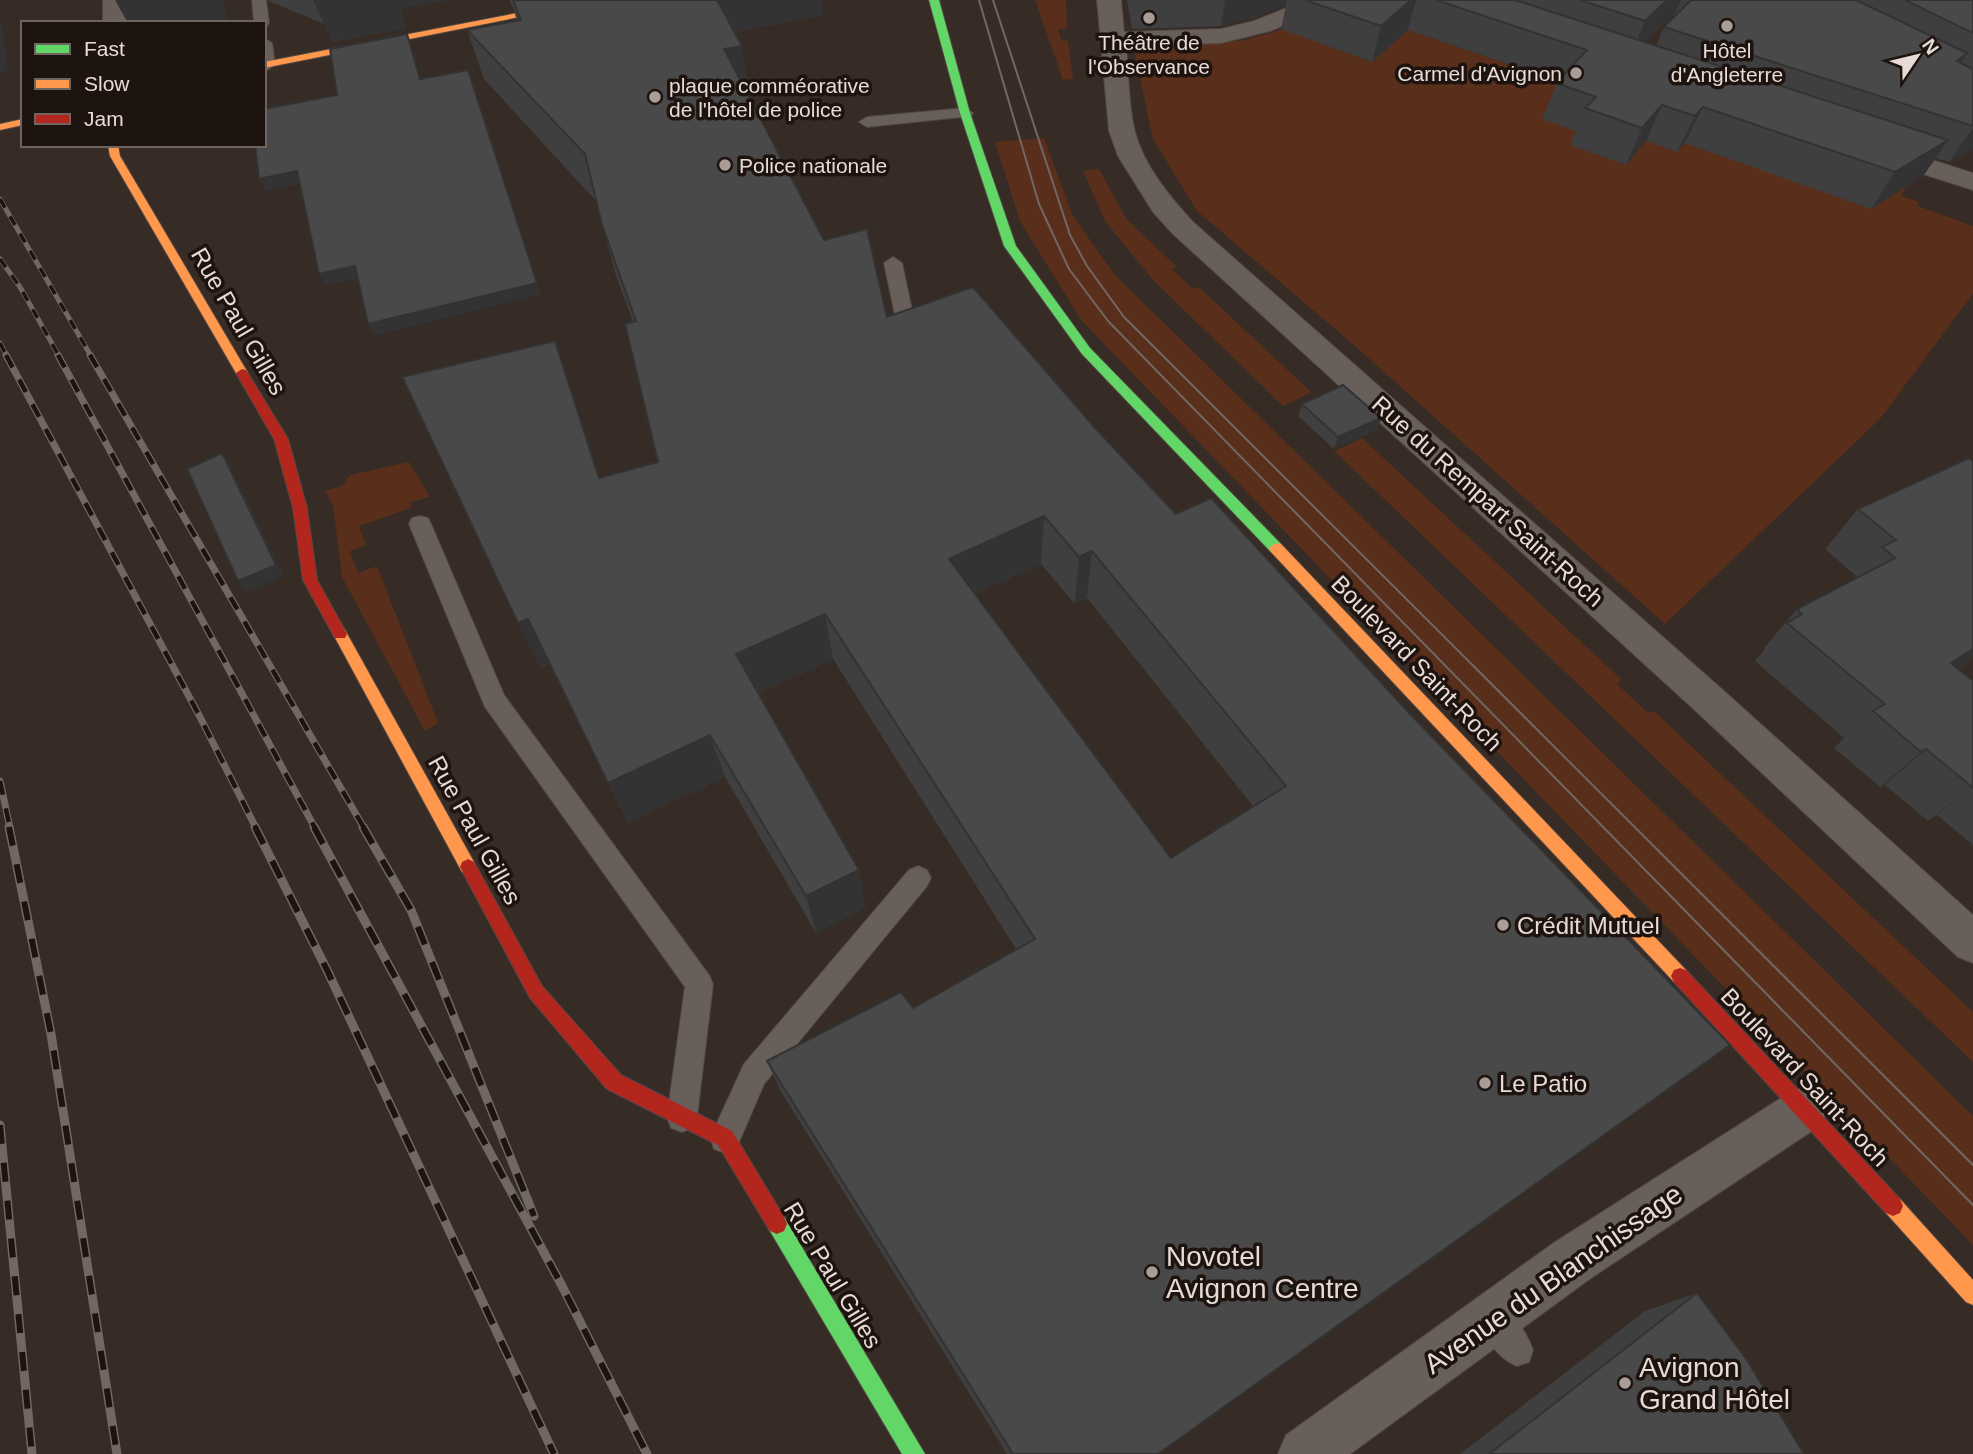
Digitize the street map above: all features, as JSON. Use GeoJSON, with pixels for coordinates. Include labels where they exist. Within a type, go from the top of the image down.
{"type":"FeatureCollection","features":[{"type":"Feature","properties":{"kind":"main road"},"geometry":{"type":"LineString","coordinates":[[266,65],[600,0]]}},
{"type":"Feature","properties":{"kind":"main road","name":"Boulevard Saint-Roch"},"geometry":{"type":"LineString","coordinates":[[934,0],[965,113],[1010,246],[1086,351],[1403,680],[1805,1109],[1973,1295]]}},
{"type":"Feature","properties":{"kind":"main road"},"geometry":{"type":"LineString","coordinates":[[0,112],[21,107]]}},
{"type":"Feature","properties":{"kind":"main road"},"geometry":{"type":"LineString","coordinates":[[0,127],[21,122]]}},
{"type":"Feature","properties":{"kind":"main road","name":"Rue Paul Gilles"},"geometry":{"type":"LineString","coordinates":[[113,147],[115,156],[264,409],[292,465],[303,511],[310,580],[536,992],[614,1082],[725,1138],[914,1454]]}},
{"type":"Feature","properties":{"kind":"street"},"geometry":{"type":"LineString","coordinates":[[115,0],[115,21]]}},
{"type":"Feature","properties":{"kind":"street","name":"Rue du Rempart Saint-Roch"},"geometry":{"type":"LineString","coordinates":[[1109,0],[1122,131],[1131,156],[1163,206],[1183,228],[1711,702],[1973,943]]}},
{"type":"Feature","properties":{"kind":"street"},"geometry":{"type":"LineString","coordinates":[[1112,39],[1220,36],[1262,26],[1326,0]]}},
{"type":"Feature","properties":{"kind":"street"},"geometry":{"type":"LineString","coordinates":[[1856,143],[1973,182]]}},
{"type":"Feature","properties":{"kind":"street","name":"Avenue du Blanchissage"},"geometry":{"type":"LineString","coordinates":[[1304,1454],[1505,1334],[1573,1260],[1805,1109]]}},
{"type":"Feature","properties":{"kind":"lane"},"geometry":{"type":"LineString","coordinates":[[259,0],[262,21]]}},
{"type":"Feature","properties":{"kind":"lane"},"geometry":{"type":"LineString","coordinates":[[487,22],[494,42]]}},
{"type":"Feature","properties":{"kind":"lane"},"geometry":{"type":"LineString","coordinates":[[866,122],[965,113]]}},
{"type":"Feature","properties":{"kind":"lane"},"geometry":{"type":"LineString","coordinates":[[893,263],[904,315]]}},
{"type":"Feature","properties":{"kind":"lane"},"geometry":{"type":"LineString","coordinates":[[420,524],[494,700],[699,984],[682,1117]]}},
{"type":"Feature","properties":{"kind":"lane"},"geometry":{"type":"LineString","coordinates":[[725,1138],[754,1074],[918,878]]}},
{"type":"Feature","properties":{"kind":"shaded area"},"geometry":{"type":"Polygon","coordinates":[[[1035,0],[1066,0],[1067,29],[1058,29],[1061,40],[1068,41],[1073,79],[1063,80],[1035,0]]]}},
{"type":"Feature","properties":{"kind":"shaded area"},"geometry":{"type":"Polygon","coordinates":[[[1283,29],[1371,62],[1408,30],[1573,86],[1581,133],[1626,164],[1646,141],[1688,139],[1913,175],[1901,196],[1919,202],[1918,206],[1973,226],[1973,294],[1880,419],[1665,624],[1355,346],[1197,211],[1153,139],[1133,45],[1206,44],[1245,40],[1283,29]]]}},
{"type":"Feature","properties":{"kind":"shaded area"},"geometry":{"type":"Polygon","coordinates":[[[1044,138],[1072,214],[1114,274],[1973,1116],[1973,1245],[1081,320],[1020,221],[995,142],[1044,138]]]}},
{"type":"Feature","properties":{"kind":"shaded area"},"geometry":{"type":"Polygon","coordinates":[[[1099,169],[1127,220],[1176,266],[1172,269],[1193,289],[1199,287],[1311,392],[1283,406],[1153,280],[1105,221],[1083,171],[1099,169]]]}},
{"type":"Feature","properties":{"kind":"shaded area"},"geometry":{"type":"Polygon","coordinates":[[[1362,438],[1621,679],[1617,684],[1648,713],[1654,711],[1973,1012],[1973,1062],[1334,451],[1362,438]]]}},
{"type":"Feature","properties":{"kind":"shaded area"},"geometry":{"type":"Polygon","coordinates":[[[409,462],[430,497],[411,502],[411,508],[359,526],[366,545],[350,551],[358,573],[377,566],[438,723],[425,731],[342,577],[333,505],[325,491],[342,486],[350,475],[409,462]]]}},
{"type":"Feature","properties":{"kind":"building"},"geometry":{"type":"Polygon","coordinates":[[[513,0],[717,0],[742,46],[724,49],[824,240],[867,229],[887,317],[973,287],[1096,429],[1176,514],[1211,498],[1411,715],[1730,1045],[1158,1454],[1013,1454],[767,1061],[901,992],[913,1008],[1035,939],[825,614],[736,654],[859,870],[806,896],[710,735],[608,783],[528,619],[518,623],[402,377],[555,341],[599,478],[658,462],[625,324],[636,321],[602,225],[585,154],[467,30],[521,20],[513,0]],[[1044,516],[949,559],[1171,858],[1286,786],[1092,551],[1079,557],[1044,516]]]}},
{"type":"Feature","properties":{"kind":"building"},"geometry":{"type":"Polygon","coordinates":[[[1305,0],[1411,0],[1381,26],[1305,0]]]}},
{"type":"Feature","properties":{"kind":"building"},"geometry":{"type":"Polygon","coordinates":[[[1436,0],[1515,0],[1948,140],[1895,172],[1703,107],[1695,116],[1662,105],[1642,128],[1585,108],[1596,97],[1556,83],[1587,50],[1436,0]]]}},
{"type":"Feature","properties":{"kind":"building"},"geometry":{"type":"Polygon","coordinates":[[[1580,0],[1667,0],[1645,21],[1580,0]]]}},
{"type":"Feature","properties":{"kind":"building"},"geometry":{"type":"Polygon","coordinates":[[[1691,0],[1856,0],[1967,53],[1957,61],[1973,69],[1973,126],[1664,27],[1691,0]]]}},
{"type":"Feature","properties":{"kind":"building"},"geometry":{"type":"Polygon","coordinates":[[[1905,0],[1973,0],[1973,33],[1905,0]]]}},
{"type":"Feature","properties":{"kind":"building"},"geometry":{"type":"Polygon","coordinates":[[[407,34],[420,79],[468,70],[537,283],[368,324],[355,266],[319,274],[297,171],[259,179],[255,147],[266,147],[266,109],[337,95],[330,49],[407,34]]]}},
{"type":"Feature","properties":{"kind":"building"},"geometry":{"type":"Polygon","coordinates":[[[1343,385],[1381,418],[1338,437],[1302,404],[1343,385]]]}},
{"type":"Feature","properties":{"kind":"building"},"geometry":{"type":"Polygon","coordinates":[[[222,453],[276,565],[238,581],[187,469],[222,453]]]}},
{"type":"Feature","properties":{"kind":"building"},"geometry":{"type":"Polygon","coordinates":[[[1969,458],[1973,461],[1973,649],[1951,663],[1973,681],[1972,787],[1926,749],[1921,752],[1873,711],[1885,704],[1787,623],[1802,614],[1797,609],[1895,558],[1882,547],[1896,540],[1858,509],[1969,458]]]}},
{"type":"Feature","properties":{"kind":"building","name":"Avignon Grand Hôtel"},"geometry":{"type":"Polygon","coordinates":[[[1697,1293],[1747,1360],[1804,1454],[1489,1454],[1697,1293]]]}},
{"type":"Feature","properties":{"kind":"tram line"},"geometry":{"type":"LineString","coordinates":[[979,0],[1039,204],[1069,269],[1108,321],[1973,1205]]}},
{"type":"Feature","properties":{"kind":"tram line"},"geometry":{"type":"LineString","coordinates":[[993,0],[1070,235],[1087,266],[1124,317],[1973,1165]]}},
{"type":"Feature","properties":{"kind":"railway"},"geometry":{"type":"LineString","coordinates":[[0,199],[91,356]]}},
{"type":"Feature","properties":{"kind":"railway"},"geometry":{"type":"LineString","coordinates":[[0,259],[20,287],[59,356]]}},
{"type":"Feature","properties":{"kind":"railway"},"geometry":{"type":"LineString","coordinates":[[0,343],[7,356]]}},
{"type":"Feature","properties":{"kind":"railway"},"geometry":{"type":"LineString","coordinates":[[6,355],[200,717],[256,828]]}},
{"type":"Feature","properties":{"kind":"railway"},"geometry":{"type":"LineString","coordinates":[[58,355],[315,828]]}},
{"type":"Feature","properties":{"kind":"railway"},"geometry":{"type":"LineString","coordinates":[[90,355],[364,828]]}},
{"type":"Feature","properties":{"kind":"railway"},"geometry":{"type":"LineString","coordinates":[[0,781],[10,828]]}},
{"type":"Feature","properties":{"kind":"railway"},"geometry":{"type":"LineString","coordinates":[[9,827],[51,1034],[117,1454]]}},
{"type":"Feature","properties":{"kind":"railway"},"geometry":{"type":"LineString","coordinates":[[255,827],[327,970],[554,1454]]}},
{"type":"Feature","properties":{"kind":"railway"},"geometry":{"type":"LineString","coordinates":[[314,827],[561,1284],[647,1454]]}},
{"type":"Feature","properties":{"kind":"railway"},"geometry":{"type":"LineString","coordinates":[[363,827],[411,910],[534,1216]]}},
{"type":"Feature","properties":{"kind":"railway"},"geometry":{"type":"LineString","coordinates":[[0,1125],[32,1454]]}},
{"type":"Feature","properties":{"kind":"traffic: fast"},"geometry":{"type":"LineString","coordinates":[[934,0],[965,113],[1010,246],[1086,351],[1276,548]]}},
{"type":"Feature","properties":{"kind":"traffic: fast"},"geometry":{"type":"LineString","coordinates":[[777,1224],[914,1454]]}},
{"type":"Feature","properties":{"kind":"traffic: slow"},"geometry":{"type":"LineString","coordinates":[[266,65],[600,0]]}},
{"type":"Feature","properties":{"kind":"traffic: slow"},"geometry":{"type":"LineString","coordinates":[[0,127],[21,122]]}},
{"type":"Feature","properties":{"kind":"traffic: slow"},"geometry":{"type":"LineString","coordinates":[[113,147],[115,156],[242,373]]}},
{"type":"Feature","properties":{"kind":"traffic: slow"},"geometry":{"type":"LineString","coordinates":[[1276,548],[1680,976]]}},
{"type":"Feature","properties":{"kind":"traffic: slow"},"geometry":{"type":"LineString","coordinates":[[340,634],[468,867]]}},
{"type":"Feature","properties":{"kind":"traffic: slow"},"geometry":{"type":"LineString","coordinates":[[1893,1206],[1973,1295]]}},
{"type":"Feature","properties":{"kind":"traffic: jam"},"geometry":{"type":"LineString","coordinates":[[242,373],[281,439],[300,508],[310,580],[340,634]]}},
{"type":"Feature","properties":{"kind":"traffic: jam"},"geometry":{"type":"LineString","coordinates":[[468,867],[536,992],[614,1082],[725,1138],[777,1224]]}},
{"type":"Feature","properties":{"kind":"traffic: jam"},"geometry":{"type":"LineString","coordinates":[[1680,976],[1893,1206]]}},
{"type":"Feature","properties":{"kind":"place","name":"Théâtre de l'Observance"},"geometry":{"type":"Point","coordinates":[1149,18]}},
{"type":"Feature","properties":{"kind":"place","name":"Hôtel d'Angleterre"},"geometry":{"type":"Point","coordinates":[1727,26]}},
{"type":"Feature","properties":{"kind":"place","name":"Carmel d'Avignon"},"geometry":{"type":"Point","coordinates":[1576,73]}},
{"type":"Feature","properties":{"kind":"place","name":"plaque comméorative de l'hôtel de police"},"geometry":{"type":"Point","coordinates":[655,97]}},
{"type":"Feature","properties":{"kind":"place","name":"Police nationale"},"geometry":{"type":"Point","coordinates":[725,165]}},
{"type":"Feature","properties":{"kind":"place","name":"Crédit Mutuel"},"geometry":{"type":"Point","coordinates":[1503,925]}},
{"type":"Feature","properties":{"kind":"place","name":"Le Patio"},"geometry":{"type":"Point","coordinates":[1485,1083]}},
{"type":"Feature","properties":{"kind":"place","name":"Novotel Avignon Centre"},"geometry":{"type":"Point","coordinates":[1152,1272]}},
{"type":"Feature","properties":{"kind":"place","name":"Avignon Grand Hôtel"},"geometry":{"type":"Point","coordinates":[1625,1383]}}]}
